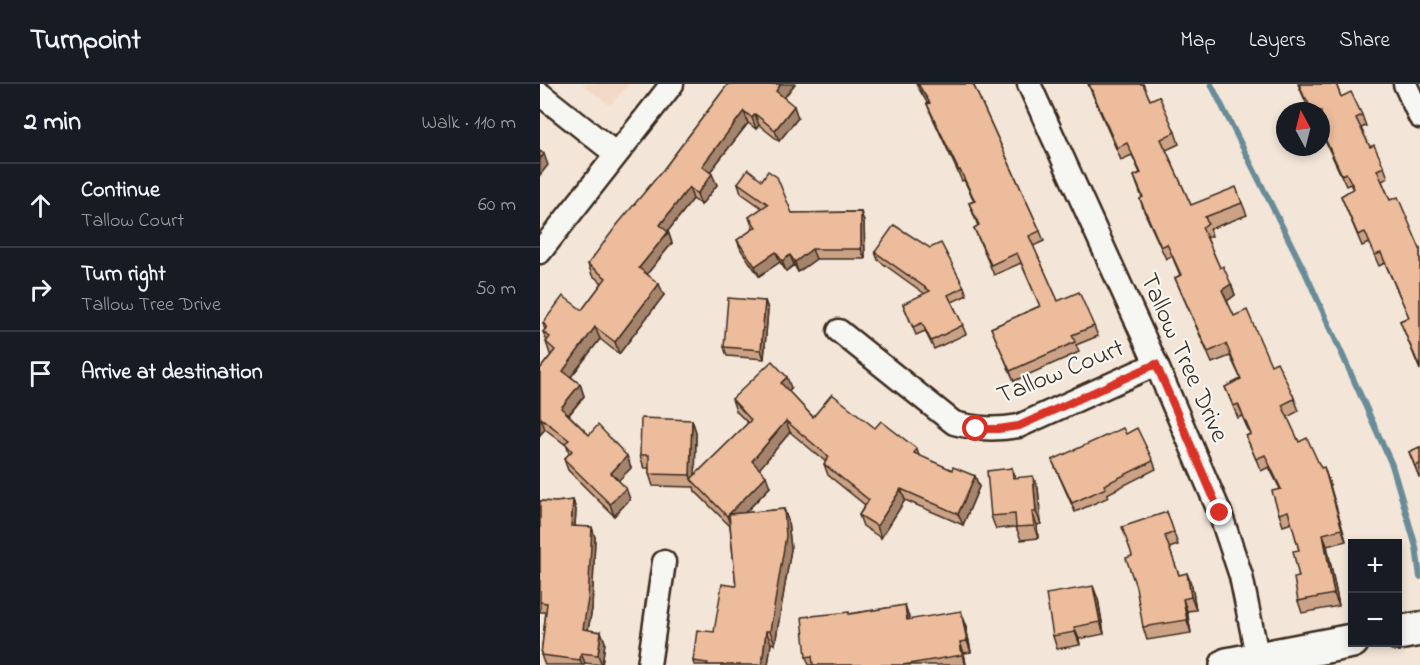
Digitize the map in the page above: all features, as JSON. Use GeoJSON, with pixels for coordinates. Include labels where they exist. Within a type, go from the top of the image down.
{"type":"FeatureCollection","features":[{"type":"Feature","properties":{"kind":"main road"},"geometry":{"type":"LineString","coordinates":[[1248,663],[1348,642]]}},
{"type":"Feature","properties":{"kind":"street"},"geometry":{"type":"LineString","coordinates":[[540,252],[672,84]]}},
{"type":"Feature","properties":{"kind":"street","name":"Tallow Tree Drive"},"geometry":{"type":"LineString","coordinates":[[1029,84],[1156,364],[1231,544],[1241,576],[1248,663]]}},
{"type":"Feature","properties":{"kind":"street"},"geometry":{"type":"LineString","coordinates":[[1412,89],[1420,117]]}},
{"type":"Feature","properties":{"kind":"street"},"geometry":{"type":"LineString","coordinates":[[540,94],[616,154]]}},
{"type":"Feature","properties":{"kind":"street","name":"Tallow Court"},"geometry":{"type":"LineString","coordinates":[[839,331],[954,423],[976,429],[1019,426],[1156,364]]}},
{"type":"Feature","properties":{"kind":"street"},"geometry":{"type":"LineString","coordinates":[[649,665],[664,562]]}},
{"type":"Feature","properties":{"kind":"shaded area"},"geometry":{"type":"Polygon","coordinates":[[[582,84],[629,84],[610,105],[582,84]]]}},
{"type":"Feature","properties":{"kind":"building"},"geometry":{"type":"Polygon","coordinates":[[[728,84],[781,84],[776,91],[794,106],[775,130],[755,114],[752,118],[744,111],[702,166],[712,174],[697,194],[689,187],[660,225],[668,232],[639,268],[659,284],[615,342],[595,327],[563,371],[580,384],[561,408],[589,435],[598,425],[627,456],[611,473],[626,488],[610,504],[564,459],[572,451],[565,443],[569,440],[540,419],[540,369],[555,350],[546,342],[550,337],[543,332],[547,327],[543,323],[563,296],[582,310],[606,278],[588,264],[728,84]]]}},
{"type":"Feature","properties":{"kind":"building"},"geometry":{"type":"Polygon","coordinates":[[[918,84],[973,84],[1040,231],[1029,236],[1058,301],[1079,292],[1094,326],[1072,335],[1075,342],[1010,371],[991,328],[1040,306],[1017,253],[991,265],[974,228],[979,225],[969,203],[975,201],[927,104],[930,103],[918,84]]]}},
{"type":"Feature","properties":{"kind":"building"},"geometry":{"type":"Polygon","coordinates":[[[1089,84],[1143,84],[1150,100],[1159,96],[1175,132],[1161,139],[1191,205],[1236,187],[1242,203],[1205,217],[1208,224],[1202,227],[1220,268],[1223,266],[1231,284],[1222,290],[1234,316],[1247,310],[1271,365],[1277,362],[1293,395],[1294,399],[1282,405],[1299,442],[1307,438],[1321,468],[1324,467],[1342,529],[1323,534],[1334,594],[1298,601],[1294,578],[1299,577],[1293,551],[1299,550],[1288,511],[1279,514],[1272,491],[1281,489],[1265,455],[1256,459],[1246,436],[1251,434],[1238,404],[1234,406],[1225,387],[1241,379],[1226,344],[1208,352],[1175,278],[1181,275],[1167,244],[1161,247],[1140,199],[1143,197],[1134,176],[1141,173],[1127,143],[1117,148],[1089,84]]]}},
{"type":"Feature","properties":{"kind":"building"},"geometry":{"type":"Polygon","coordinates":[[[1299,84],[1336,84],[1341,97],[1351,92],[1362,115],[1356,118],[1370,147],[1374,145],[1384,167],[1377,170],[1390,200],[1398,197],[1420,249],[1420,368],[1400,321],[1409,317],[1381,253],[1375,255],[1365,232],[1358,235],[1341,196],[1354,188],[1346,173],[1342,175],[1330,149],[1330,102],[1308,102],[1299,84]]]}},
{"type":"Feature","properties":{"kind":"building"},"geometry":{"type":"Polygon","coordinates":[[[748,169],[762,180],[768,171],[777,177],[792,213],[861,212],[861,249],[812,249],[795,262],[790,255],[782,261],[776,252],[755,266],[737,240],[756,227],[749,217],[768,204],[738,183],[748,169]]]}},
{"type":"Feature","properties":{"kind":"building"},"geometry":{"type":"Polygon","coordinates":[[[894,225],[930,248],[941,243],[964,287],[948,295],[963,325],[931,341],[922,323],[913,327],[903,304],[930,291],[875,252],[894,225]]]}},
{"type":"Feature","properties":{"kind":"building"},"geometry":{"type":"Polygon","coordinates":[[[728,298],[765,301],[761,350],[724,347],[728,298]]]}},
{"type":"Feature","properties":{"kind":"building"},"geometry":{"type":"Polygon","coordinates":[[[772,361],[787,377],[781,383],[813,417],[832,394],[875,428],[881,421],[917,449],[914,453],[952,470],[953,467],[975,476],[958,514],[901,489],[877,526],[859,515],[869,500],[824,464],[829,457],[786,421],[752,461],[766,476],[727,516],[691,479],[751,420],[732,399],[772,361]]]}},
{"type":"Feature","properties":{"kind":"building"},"geometry":{"type":"Polygon","coordinates":[[[641,418],[692,420],[690,475],[649,474],[649,455],[640,455],[641,418]]]}},
{"type":"Feature","properties":{"kind":"building"},"geometry":{"type":"Polygon","coordinates":[[[1123,428],[1126,434],[1137,428],[1153,461],[1104,485],[1106,488],[1072,503],[1052,460],[1123,428]]]}},
{"type":"Feature","properties":{"kind":"building"},"geometry":{"type":"Polygon","coordinates":[[[1420,447],[1420,464],[1415,466],[1409,452],[1420,447]]]}},
{"type":"Feature","properties":{"kind":"building"},"geometry":{"type":"Polygon","coordinates":[[[1012,468],[1013,478],[1033,476],[1036,512],[1032,512],[1034,526],[1016,527],[1015,514],[991,516],[987,471],[1012,468]]]}},
{"type":"Feature","properties":{"kind":"building"},"geometry":{"type":"Polygon","coordinates":[[[573,500],[571,526],[592,527],[588,599],[583,629],[601,632],[598,655],[581,653],[580,660],[541,655],[547,603],[540,602],[540,501],[573,500]]]}},
{"type":"Feature","properties":{"kind":"building"},"geometry":{"type":"Polygon","coordinates":[[[784,509],[786,536],[770,631],[766,631],[762,665],[707,665],[708,663],[693,661],[697,630],[714,632],[722,584],[736,586],[729,514],[784,509]]]}},
{"type":"Feature","properties":{"kind":"building"},"geometry":{"type":"Polygon","coordinates":[[[1167,512],[1174,532],[1165,536],[1179,575],[1187,573],[1191,597],[1183,599],[1187,620],[1143,627],[1136,587],[1126,558],[1132,556],[1122,527],[1167,512]]]}},
{"type":"Feature","properties":{"kind":"building"},"geometry":{"type":"Polygon","coordinates":[[[1093,586],[1100,622],[1074,627],[1075,632],[1053,636],[1046,594],[1093,586]]]}},
{"type":"Feature","properties":{"kind":"building"},"geometry":{"type":"Polygon","coordinates":[[[905,605],[907,620],[961,611],[967,641],[960,642],[962,655],[903,665],[813,665],[812,656],[806,657],[802,617],[849,612],[849,614],[905,605]]]}},
{"type":"Feature","properties":{"kind":"waterway"},"geometry":{"type":"LineString","coordinates":[[1211,84],[1306,274],[1392,465],[1416,547],[1420,577]]}},
{"type":"Feature","properties":{"kind":"route"},"geometry":{"type":"LineString","coordinates":[[976,429],[1019,426],[1156,364],[1220,513]]}}]}
